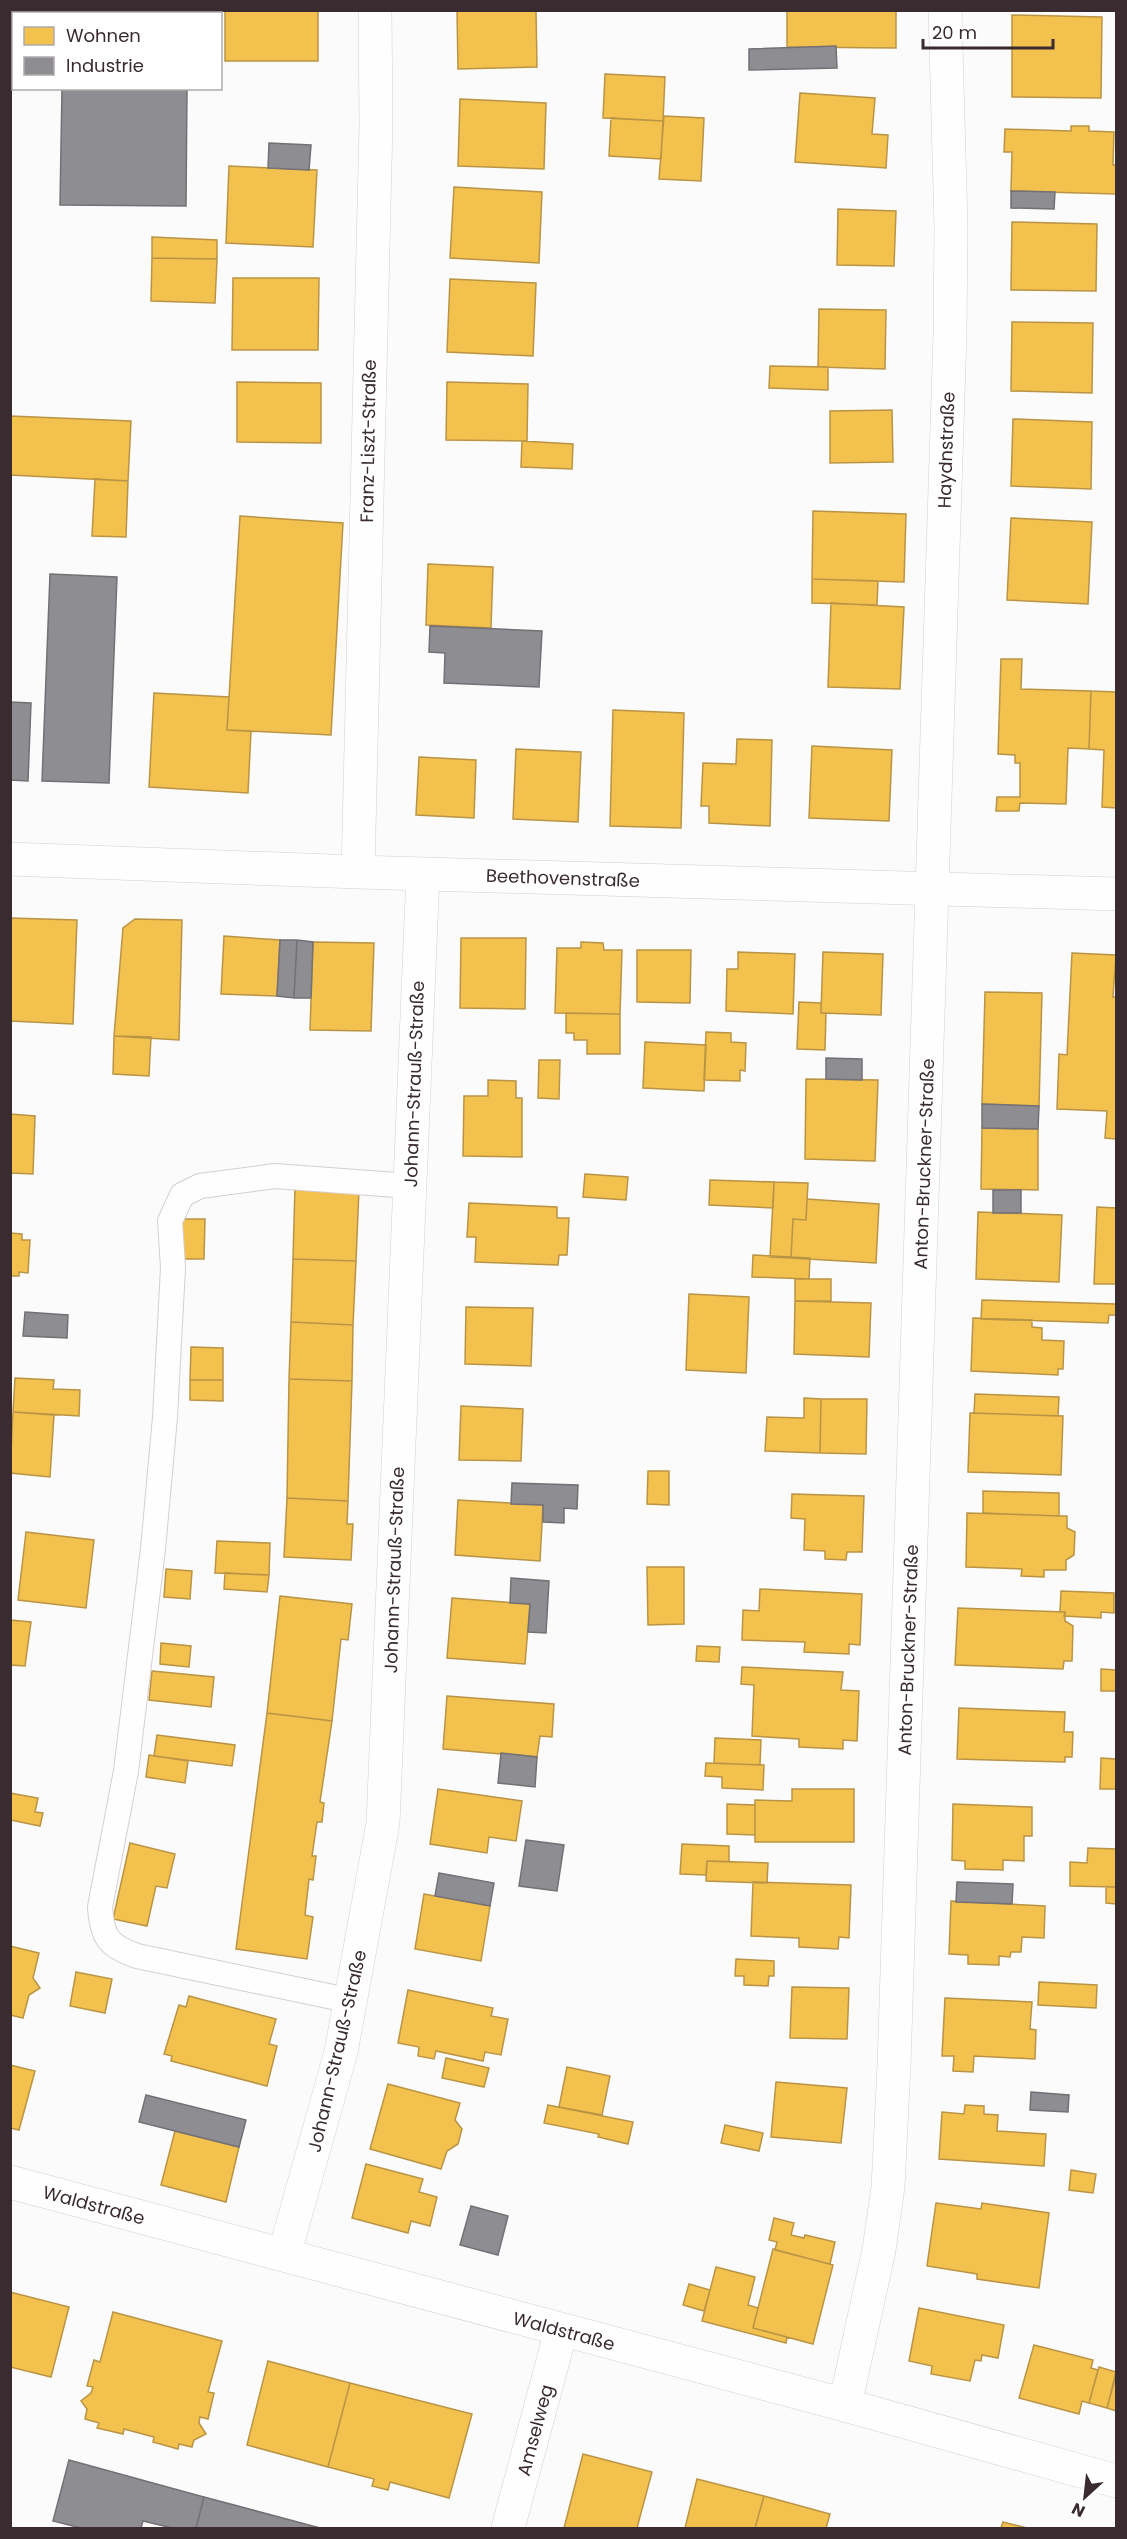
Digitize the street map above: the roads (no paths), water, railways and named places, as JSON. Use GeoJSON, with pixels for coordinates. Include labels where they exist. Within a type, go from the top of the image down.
{"type":"FeatureCollection","features":[{"type":"Feature","properties":{"kind":"street","name":"Franz-Liszt-Straße"},"geometry":{"type":"LineString","coordinates":[[358,872],[376,123],[375,10]]}},
{"type":"Feature","properties":{"kind":"street","name":"Haydnstraße"},"geometry":{"type":"LineString","coordinates":[[933,890],[951,251],[945,10]]}},
{"type":"Feature","properties":{"kind":"street","name":"Beethovenstraße"},"geometry":{"type":"LineString","coordinates":[[10,859],[358,872],[1116,894]]}},
{"type":"Feature","properties":{"kind":"street","name":"Johann-Strauß-Straße"},"geometry":{"type":"LineString","coordinates":[[284,2255],[323,2120],[352,2001],[383,1823],[423,874]]}},
{"type":"Feature","properties":{"kind":"street","name":"Anton-Bruckner-Straße"},"geometry":{"type":"LineString","coordinates":[[845,2405],[879,2250],[888,2187],[933,890]]}},
{"type":"Feature","properties":{"kind":"street","name":"Waldstraße"},"geometry":{"type":"LineString","coordinates":[[10,2182],[845,2405],[1116,2481]]}},
{"type":"Feature","properties":{"kind":"street","name":"Amselweg"},"geometry":{"type":"LineString","coordinates":[[508,2529],[561,2331]]}},
{"type":"Feature","properties":{"kind":"lane"},"geometry":{"type":"LineString","coordinates":[[352,2001],[137,1956],[120,1950],[108,1940],[101,1927],[100,1907],[126,1771],[153,1549],[165,1417],[173,1268],[170,1221],[182,1195],[200,1186],[275,1176],[410,1186]]}}]}
